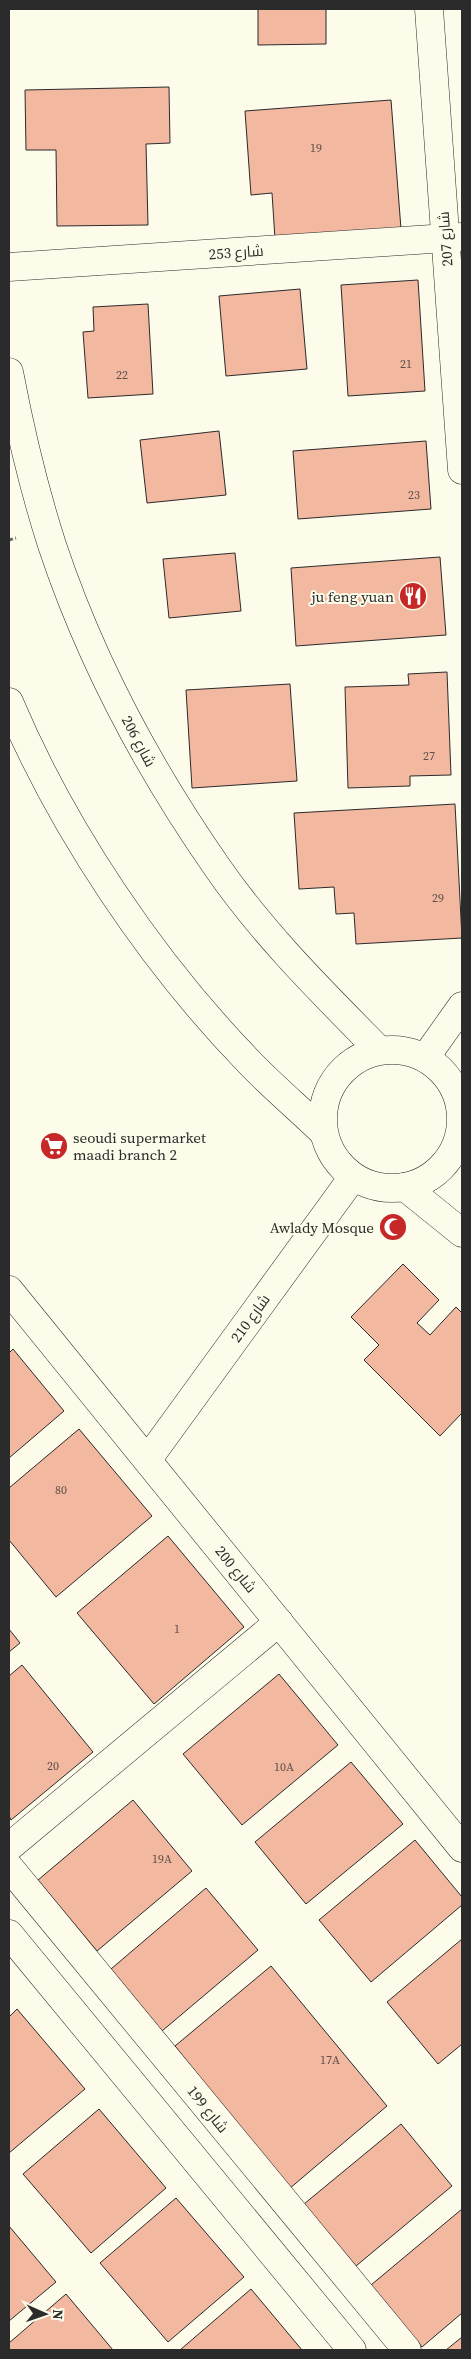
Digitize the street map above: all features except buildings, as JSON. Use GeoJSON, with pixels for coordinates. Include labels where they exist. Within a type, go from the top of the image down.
{"type":"FeatureCollection","features":[{"type":"Feature","properties":{"kind":"street","name":"شارع 207"},"geometry":{"type":"LineString","coordinates":[[429,9],[454,238],[462,470]]}},
{"type":"Feature","properties":{"kind":"street","name":"شارع 253"},"geometry":{"type":"LineString","coordinates":[[9,267],[454,238]]}},
{"type":"Feature","properties":{"kind":"street","name":"شارع 206"},"geometry":{"type":"LineString","coordinates":[[9,372],[20,428],[52,544],[96,658],[151,766],[229,883],[294,963],[379,1050]]}},
{"type":"Feature","properties":{"kind":"street"},"geometry":{"type":"LineString","coordinates":[[9,702],[66,817],[120,903],[181,985],[248,1062],[323,1132],[334,1158],[352,1177],[378,1188],[405,1187],[427,1179],[445,1164],[457,1143],[462,1121],[457,1095],[444,1074],[425,1058],[403,1050],[379,1050],[354,1060],[335,1079],[324,1105],[323,1132]]}},
{"type":"Feature","properties":{"kind":"street"},"geometry":{"type":"LineString","coordinates":[[425,1058],[462,1006]]}},
{"type":"Feature","properties":{"kind":"street","name":"شارع 210"},"geometry":{"type":"LineString","coordinates":[[148,1459],[352,1177]]}},
{"type":"Feature","properties":{"kind":"street"},"geometry":{"type":"LineString","coordinates":[[405,1187],[462,1233]]}},
{"type":"Feature","properties":{"kind":"street","name":"شارع 200"},"geometry":{"type":"LineString","coordinates":[[9,1290],[462,1848]]}},
{"type":"Feature","properties":{"kind":"street"},"geometry":{"type":"LineString","coordinates":[[9,1847],[279,1622]]}},
{"type":"Feature","properties":{"kind":"street","name":"شارع 199"},"geometry":{"type":"LineString","coordinates":[[9,1867],[407,2350]]}},
{"type":"Feature","properties":{"kind":"street"},"geometry":{"type":"LineString","coordinates":[[9,1934],[352,2350]]}},
{"type":"Feature","properties":{"kind":"place","name":"ju feng yuan"},"geometry":{"type":"Point","coordinates":[413,596]}},
{"type":"Feature","properties":{"kind":"place","name":"seoudi supermarket maadi branch 2"},"geometry":{"type":"Point","coordinates":[54,1146]}},
{"type":"Feature","properties":{"kind":"place","name":"Awlady Mosque"},"geometry":{"type":"Point","coordinates":[393,1227]}}]}
